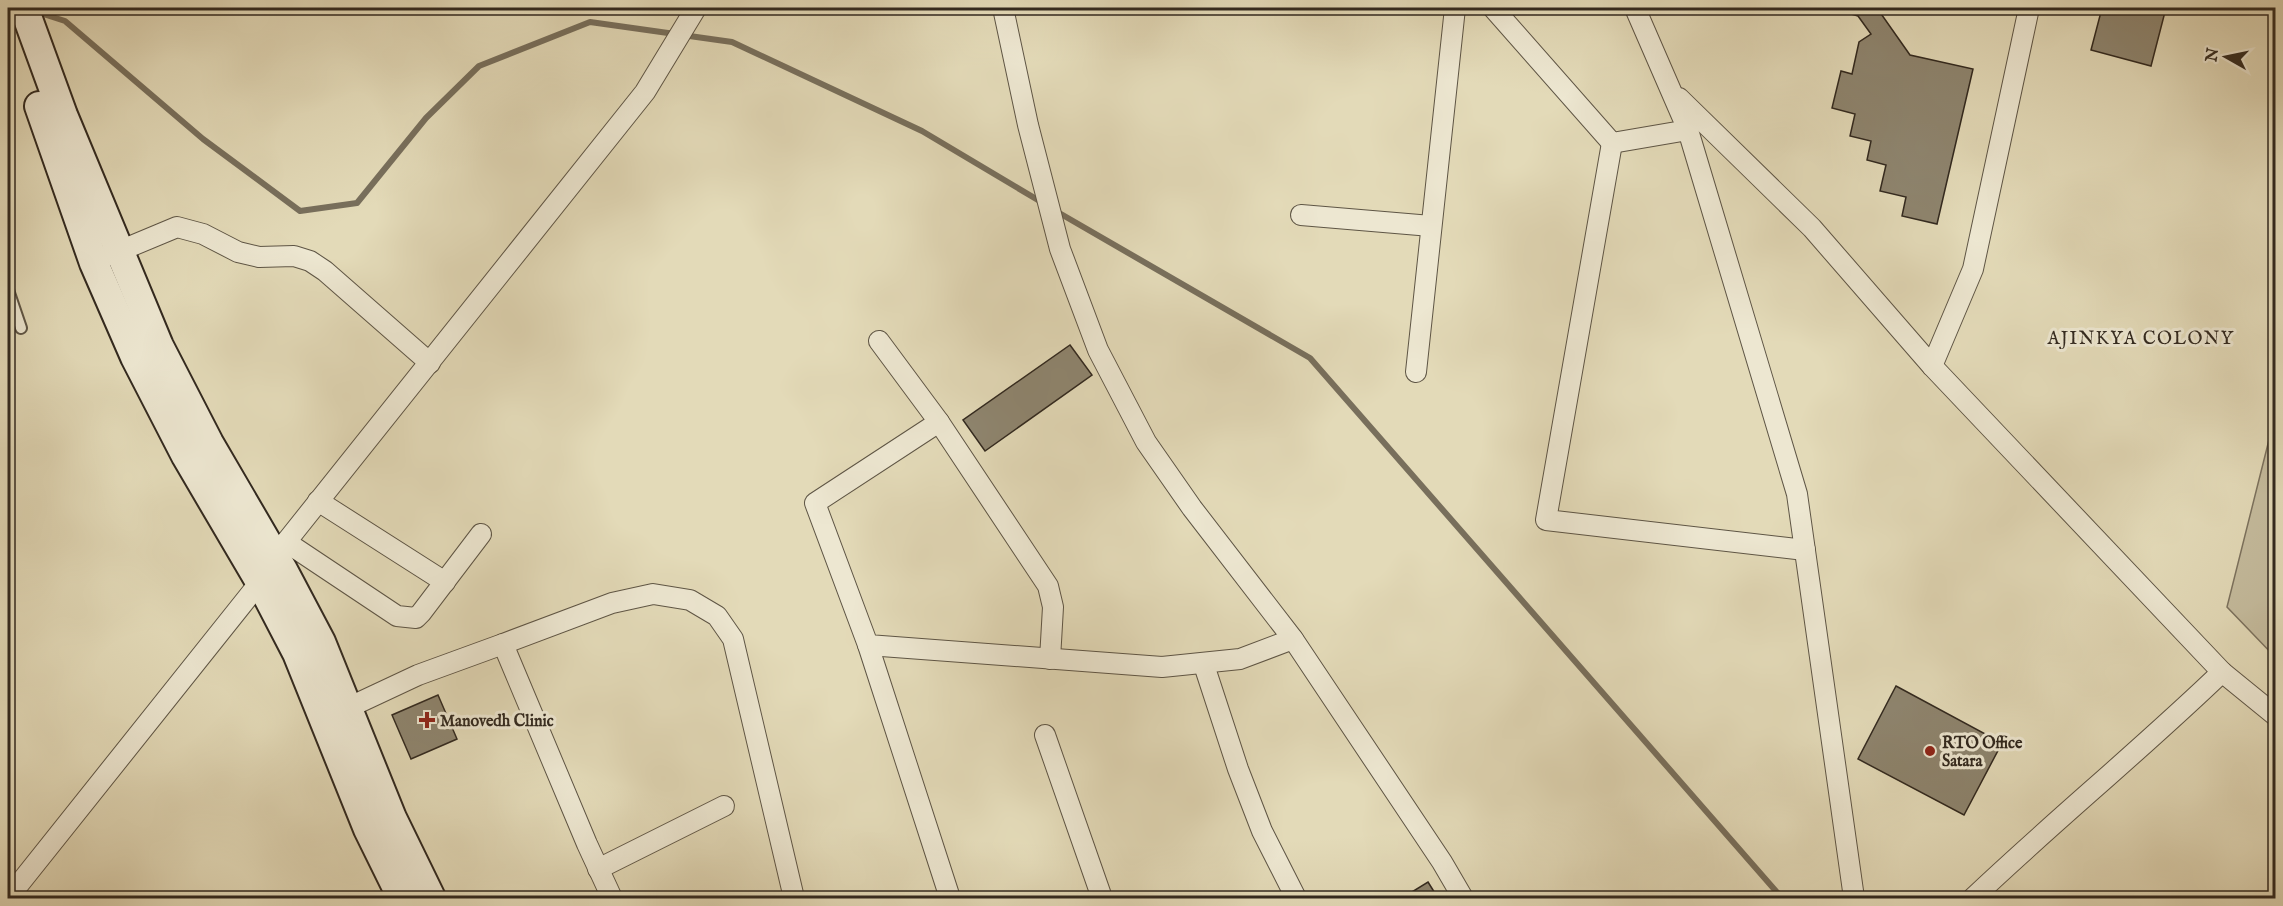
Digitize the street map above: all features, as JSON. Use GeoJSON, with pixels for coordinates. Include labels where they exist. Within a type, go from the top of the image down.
{"type":"FeatureCollection","features":[{"type":"Feature","properties":{"kind":"street"},"geometry":{"type":"LineString","coordinates":[[24,8],[63,115],[159,346],[209,443],[281,550],[321,642],[335,714],[368,829],[402,898]]}},
{"type":"Feature","properties":{"kind":"street"},"geometry":{"type":"LineString","coordinates":[[8,898],[260,582],[318,501],[645,92],[696,8]]}},
{"type":"Feature","properties":{"kind":"street"},"geometry":{"type":"LineString","coordinates":[[1003,8],[1028,125],[1060,249],[1098,350],[1146,442],[1192,508],[1293,639],[1442,862],[1463,898]]}},
{"type":"Feature","properties":{"kind":"street"},"geometry":{"type":"LineString","coordinates":[[1416,372],[1455,8]]}},
{"type":"Feature","properties":{"kind":"street"},"geometry":{"type":"LineString","coordinates":[[1493,8],[1612,143]]}},
{"type":"Feature","properties":{"kind":"street"},"geometry":{"type":"LineString","coordinates":[[1635,8],[1688,130],[1797,494],[1854,898]]}},
{"type":"Feature","properties":{"kind":"street"},"geometry":{"type":"LineString","coordinates":[[1932,366],[1973,269],[2029,8]]}},
{"type":"Feature","properties":{"kind":"street"},"geometry":{"type":"LineString","coordinates":[[8,21],[94,263],[135,357],[186,456],[260,582],[297,653],[335,714],[392,818],[431,898]]}},
{"type":"Feature","properties":{"kind":"street"},"geometry":{"type":"LineString","coordinates":[[1671,90],[1812,228],[1932,366],[2222,672],[2276,716]]}},
{"type":"Feature","properties":{"kind":"street"},"geometry":{"type":"LineString","coordinates":[[1612,143],[1688,130]]}},
{"type":"Feature","properties":{"kind":"street"},"geometry":{"type":"LineString","coordinates":[[1612,143],[1546,520],[1805,550]]}},
{"type":"Feature","properties":{"kind":"street"},"geometry":{"type":"LineString","coordinates":[[1301,215],[1431,226]]}},
{"type":"Feature","properties":{"kind":"street"},"geometry":{"type":"LineString","coordinates":[[94,263],[177,227],[203,234],[238,252],[259,257],[294,256],[310,261],[325,271],[430,363]]}},
{"type":"Feature","properties":{"kind":"street"},"geometry":{"type":"LineString","coordinates":[[879,341],[939,422],[1048,586],[1053,607],[1050,659]]}},
{"type":"Feature","properties":{"kind":"street"},"geometry":{"type":"LineString","coordinates":[[939,422],[815,503],[868,645],[950,898]]}},
{"type":"Feature","properties":{"kind":"street"},"geometry":{"type":"LineString","coordinates":[[318,501],[445,582]]}},
{"type":"Feature","properties":{"kind":"street"},"geometry":{"type":"LineString","coordinates":[[281,550],[397,616],[408,619],[416,618],[481,534]]}},
{"type":"Feature","properties":{"kind":"street"},"geometry":{"type":"LineString","coordinates":[[335,714],[418,675],[612,603],[653,594],[690,600],[717,616],[733,639],[794,898]]}},
{"type":"Feature","properties":{"kind":"street"},"geometry":{"type":"LineString","coordinates":[[868,645],[1162,667],[1204,665],[1240,659],[1293,639]]}},
{"type":"Feature","properties":{"kind":"street"},"geometry":{"type":"LineString","coordinates":[[503,644],[612,898]]}},
{"type":"Feature","properties":{"kind":"street"},"geometry":{"type":"LineString","coordinates":[[1204,665],[1250,800],[1296,898]]}},
{"type":"Feature","properties":{"kind":"street"},"geometry":{"type":"LineString","coordinates":[[1973,898],[2222,672]]}},
{"type":"Feature","properties":{"kind":"street"},"geometry":{"type":"LineString","coordinates":[[1045,735],[1102,898]]}},
{"type":"Feature","properties":{"kind":"street"},"geometry":{"type":"LineString","coordinates":[[598,869],[724,806]]}},
{"type":"Feature","properties":{"kind":"lane"},"geometry":{"type":"LineString","coordinates":[[8,290],[21,328]]}},
{"type":"Feature","properties":{"kind":"shaded area"},"geometry":{"type":"Polygon","coordinates":[[[2275,416],[2275,657],[2227,607],[2275,416]]]}},
{"type":"Feature","properties":{"kind":"building"},"geometry":{"type":"Polygon","coordinates":[[[1831,8],[1877,8],[1910,55],[1973,69],[1937,224],[1902,216],[1906,197],[1880,191],[1886,165],[1867,160],[1871,141],[1850,136],[1855,114],[1832,108],[1841,71],[1852,74],[1859,42],[1871,34],[1858,16],[1831,8]]]}},
{"type":"Feature","properties":{"kind":"building"},"geometry":{"type":"Polygon","coordinates":[[[2102,8],[2166,8],[2151,66],[2091,50],[2102,8]]]}},
{"type":"Feature","properties":{"kind":"building"},"geometry":{"type":"Polygon","coordinates":[[[1070,345],[1092,375],[985,451],[963,420],[1070,345]]]}},
{"type":"Feature","properties":{"kind":"building","name":"RTO Office Satara"},"geometry":{"type":"Polygon","coordinates":[[[1896,686],[2002,743],[1964,815],[1858,759],[1896,686]]]}},
{"type":"Feature","properties":{"kind":"building"},"geometry":{"type":"Polygon","coordinates":[[[438,695],[457,739],[411,759],[392,715],[438,695]]]}},
{"type":"Feature","properties":{"kind":"building"},"geometry":{"type":"Polygon","coordinates":[[[1428,882],[1438,898],[1402,898],[1428,882]]]}},
{"type":"Feature","properties":{"kind":"waterway"},"geometry":{"type":"LineString","coordinates":[[34,11],[65,21],[203,139],[300,211],[357,203],[426,118],[479,66],[590,22],[732,42],[922,131],[1043,203]]}},
{"type":"Feature","properties":{"kind":"waterway"},"geometry":{"type":"LineString","coordinates":[[1054,210],[1310,358],[1782,898]]}},
{"type":"Feature","properties":{"kind":"place","name":"Manovedh Clinic"},"geometry":{"type":"Point","coordinates":[427,720]}},
{"type":"Feature","properties":{"kind":"place","name":"RTO Office Satara"},"geometry":{"type":"Point","coordinates":[1930,751]}},
{"type":"Feature","properties":{"kind":"district","name":"AJINKYA COLONY"},"geometry":{"type":"Point","coordinates":[2141,338]}}]}
